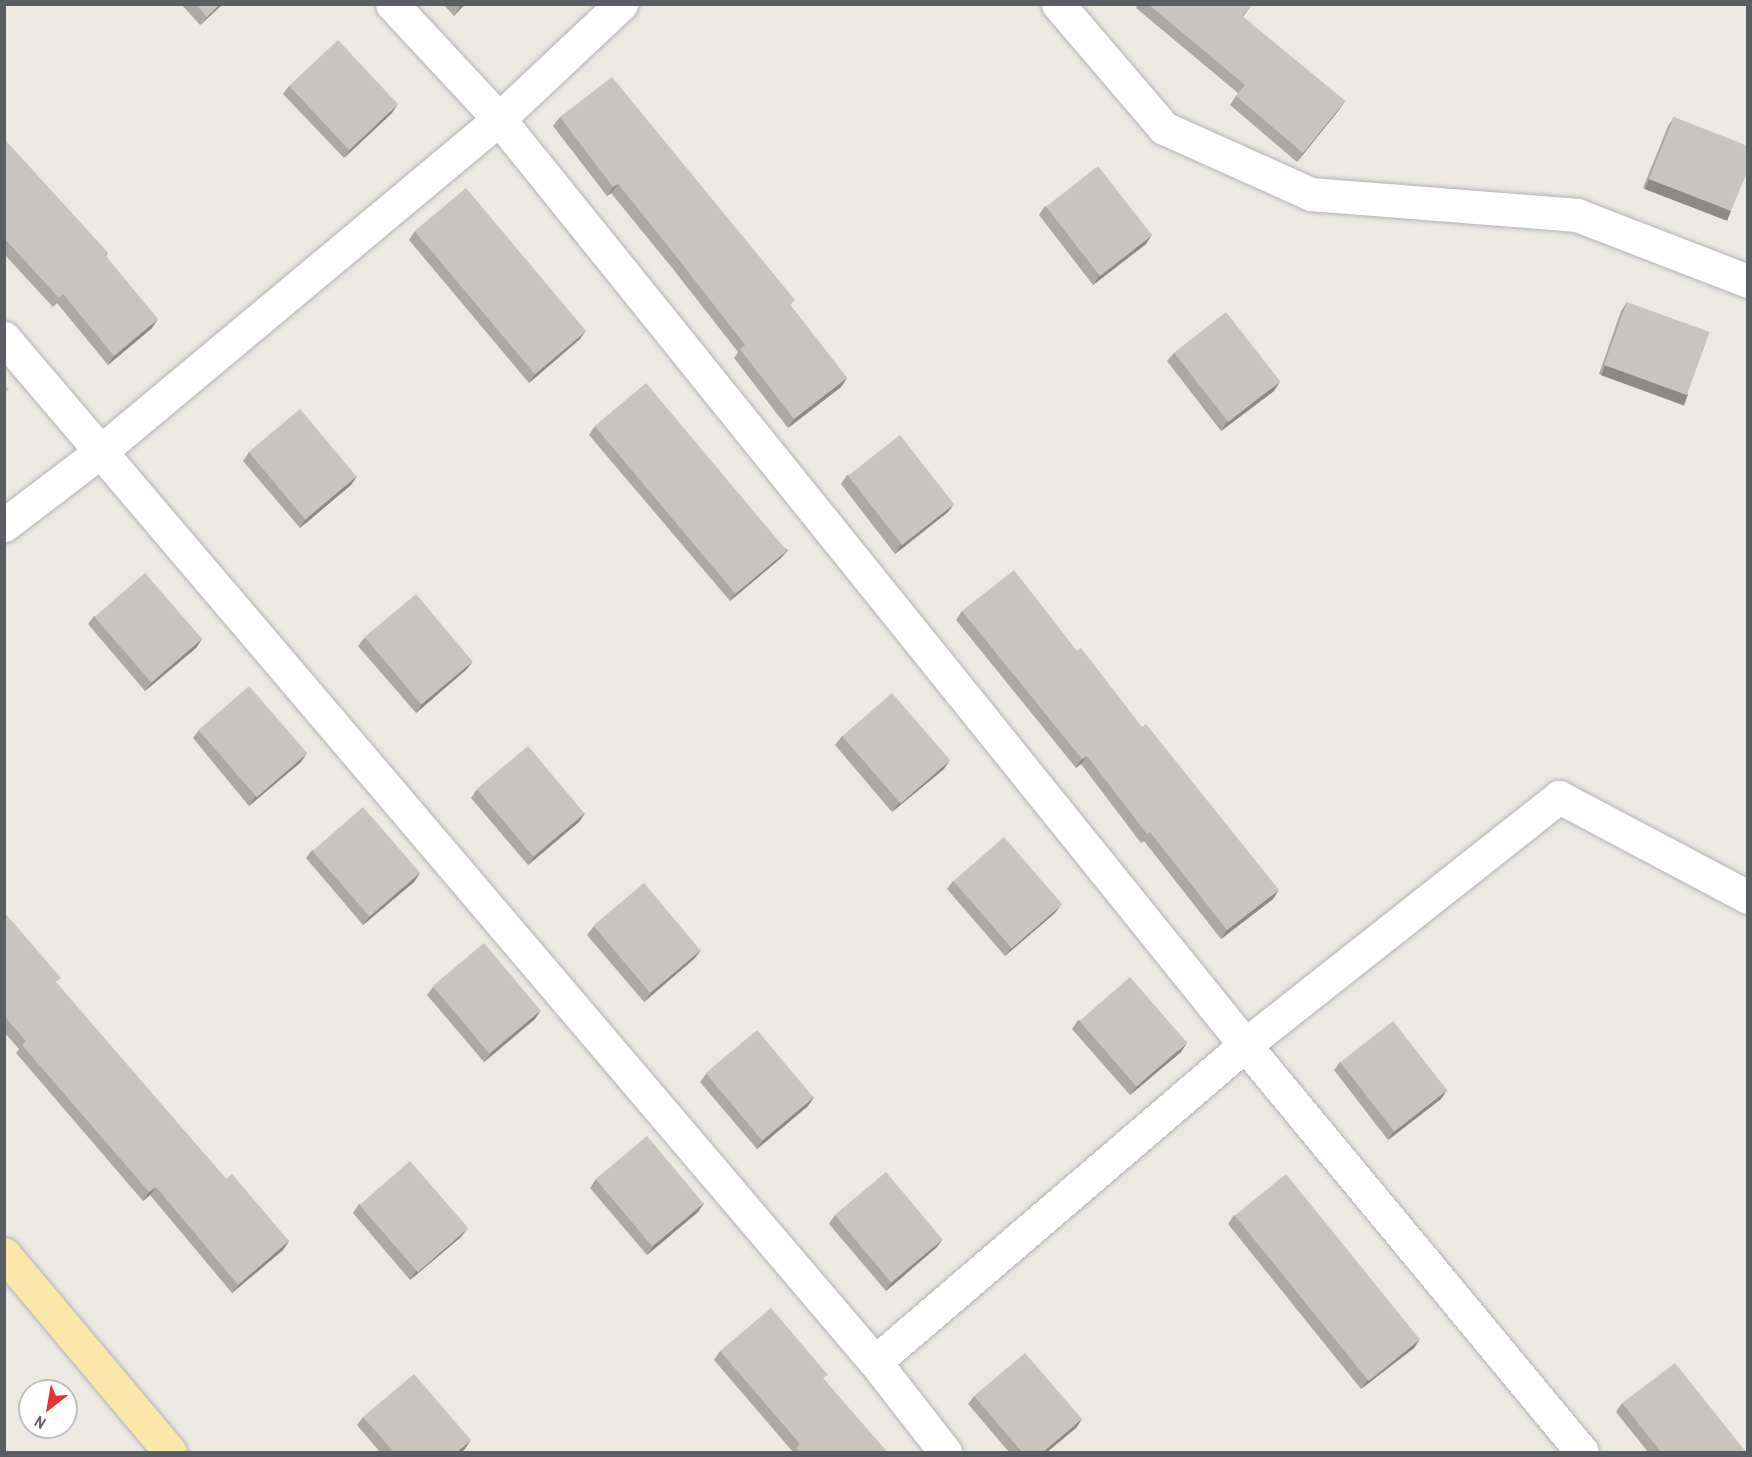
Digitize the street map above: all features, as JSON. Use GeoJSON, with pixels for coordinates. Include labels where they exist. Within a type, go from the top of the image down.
{"type":"FeatureCollection","features":[{"type":"Feature","properties":{"kind":"main road"},"geometry":{"type":"LineString","coordinates":[[4,1254],[170,1452]]}},
{"type":"Feature","properties":{"kind":"street"},"geometry":{"type":"LineString","coordinates":[[392,4],[499,119],[1245,1044],[1582,1452]]}},
{"type":"Feature","properties":{"kind":"street"},"geometry":{"type":"LineString","coordinates":[[4,525],[101,451],[499,119],[621,4]]}},
{"type":"Feature","properties":{"kind":"street"},"geometry":{"type":"LineString","coordinates":[[1058,4],[1164,128],[1311,194],[1577,215],[1748,281]]}},
{"type":"Feature","properties":{"kind":"street"},"geometry":{"type":"LineString","coordinates":[[4,338],[875,1362],[945,1452]]}},
{"type":"Feature","properties":{"kind":"street"},"geometry":{"type":"LineString","coordinates":[[875,1362],[1245,1044],[1558,797],[1748,897]]}},
{"type":"Feature","properties":{"kind":"building"},"geometry":{"type":"Polygon","coordinates":[[[195,4],[220,4],[207,17],[195,4]]]}},
{"type":"Feature","properties":{"kind":"building"},"geometry":{"type":"Polygon","coordinates":[[[1148,4],[1252,4],[1242,16],[1345,101],[1303,153],[1236,96],[1245,85],[1148,4]]]}},
{"type":"Feature","properties":{"kind":"building"},"geometry":{"type":"Polygon","coordinates":[[[338,40],[398,104],[349,150],[289,86],[338,40]]]}},
{"type":"Feature","properties":{"kind":"building"},"geometry":{"type":"Polygon","coordinates":[[[612,77],[795,300],[790,305],[847,378],[794,419],[740,349],[745,345],[618,184],[613,187],[560,117],[612,77]]]}},
{"type":"Feature","properties":{"kind":"building"},"geometry":{"type":"Polygon","coordinates":[[[1674,117],[1748,146],[1748,170],[1731,211],[1649,179],[1674,117]]]}},
{"type":"Feature","properties":{"kind":"building"},"geometry":{"type":"Polygon","coordinates":[[[4,139],[108,253],[105,255],[158,319],[114,356],[63,294],[59,298],[4,238],[4,139]]]}},
{"type":"Feature","properties":{"kind":"building"},"geometry":{"type":"Polygon","coordinates":[[[1098,166],[1152,235],[1100,276],[1046,207],[1098,166]]]}},
{"type":"Feature","properties":{"kind":"building"},"geometry":{"type":"Polygon","coordinates":[[[466,188],[586,331],[535,374],[415,231],[466,188]]]}},
{"type":"Feature","properties":{"kind":"building"},"geometry":{"type":"Polygon","coordinates":[[[1627,302],[1710,332],[1687,395],[1604,365],[1627,302]]]}},
{"type":"Feature","properties":{"kind":"building"},"geometry":{"type":"Polygon","coordinates":[[[1226,312],[1280,381],[1228,422],[1174,353],[1226,312]]]}},
{"type":"Feature","properties":{"kind":"building"},"geometry":{"type":"Polygon","coordinates":[[[646,383],[787,551],[735,594],[595,426],[646,383]]]}},
{"type":"Feature","properties":{"kind":"building"},"geometry":{"type":"Polygon","coordinates":[[[300,409],[357,476],[305,519],[249,452],[300,409]]]}},
{"type":"Feature","properties":{"kind":"building"},"geometry":{"type":"Polygon","coordinates":[[[900,435],[954,504],[902,545],[848,476],[900,435]]]}},
{"type":"Feature","properties":{"kind":"building"},"geometry":{"type":"Polygon","coordinates":[[[1014,570],[1077,651],[1081,648],[1142,727],[1146,724],[1279,890],[1227,930],[1150,832],[1147,834],[1087,756],[1082,759],[962,611],[1014,570]]]}},
{"type":"Feature","properties":{"kind":"building"},"geometry":{"type":"Polygon","coordinates":[[[145,573],[202,639],[152,683],[94,617],[145,573]]]}},
{"type":"Feature","properties":{"kind":"building"},"geometry":{"type":"Polygon","coordinates":[[[416,594],[473,661],[421,704],[365,637],[416,594]]]}},
{"type":"Feature","properties":{"kind":"building"},"geometry":{"type":"Polygon","coordinates":[[[249,686],[307,753],[257,797],[198,730],[249,686]]]}},
{"type":"Feature","properties":{"kind":"building"},"geometry":{"type":"Polygon","coordinates":[[[892,693],[950,760],[901,803],[842,736],[892,693]]]}},
{"type":"Feature","properties":{"kind":"building"},"geometry":{"type":"Polygon","coordinates":[[[528,746],[585,813],[533,856],[477,789],[528,746]]]}},
{"type":"Feature","properties":{"kind":"building"},"geometry":{"type":"Polygon","coordinates":[[[363,807],[420,873],[370,917],[312,851],[363,807]]]}},
{"type":"Feature","properties":{"kind":"building"},"geometry":{"type":"Polygon","coordinates":[[[1004,837],[1062,904],[1012,948],[953,881],[1004,837]]]}},
{"type":"Feature","properties":{"kind":"building"},"geometry":{"type":"Polygon","coordinates":[[[644,883],[701,950],[650,993],[593,925],[644,883]]]}},
{"type":"Feature","properties":{"kind":"building"},"geometry":{"type":"Polygon","coordinates":[[[4,912],[61,978],[56,982],[226,1179],[232,1174],[289,1241],[238,1285],[156,1187],[149,1192],[22,1045],[26,1041],[4,1016],[4,912]]]}},
{"type":"Feature","properties":{"kind":"building"},"geometry":{"type":"Polygon","coordinates":[[[484,943],[541,1010],[489,1053],[433,986],[484,943]]]}},
{"type":"Feature","properties":{"kind":"building"},"geometry":{"type":"Polygon","coordinates":[[[1130,977],[1187,1043],[1137,1087],[1079,1021],[1130,977]]]}},
{"type":"Feature","properties":{"kind":"building"},"geometry":{"type":"Polygon","coordinates":[[[1393,1021],[1447,1090],[1394,1132],[1340,1062],[1393,1021]]]}},
{"type":"Feature","properties":{"kind":"building"},"geometry":{"type":"Polygon","coordinates":[[[757,1030],[814,1097],[762,1140],[706,1073],[757,1030]]]}},
{"type":"Feature","properties":{"kind":"building"},"geometry":{"type":"Polygon","coordinates":[[[647,1136],[704,1203],[652,1246],[596,1179],[647,1136]]]}},
{"type":"Feature","properties":{"kind":"building"},"geometry":{"type":"Polygon","coordinates":[[[410,1161],[468,1228],[418,1272],[359,1205],[410,1161]]]}},
{"type":"Feature","properties":{"kind":"building"},"geometry":{"type":"Polygon","coordinates":[[[886,1172],[943,1239],[891,1282],[835,1215],[886,1172]]]}},
{"type":"Feature","properties":{"kind":"building"},"geometry":{"type":"Polygon","coordinates":[[[1286,1174],[1420,1340],[1369,1381],[1235,1216],[1286,1174]]]}},
{"type":"Feature","properties":{"kind":"building"},"geometry":{"type":"Polygon","coordinates":[[[771,1308],[828,1375],[823,1378],[887,1452],[800,1452],[796,1448],[800,1444],[720,1351],[771,1308]]]}},
{"type":"Feature","properties":{"kind":"building"},"geometry":{"type":"Polygon","coordinates":[[[1025,1353],[1082,1419],[1043,1452],[1022,1452],[974,1396],[1025,1353]]]}},
{"type":"Feature","properties":{"kind":"building"},"geometry":{"type":"Polygon","coordinates":[[[1675,1363],[1746,1452],[1661,1452],[1622,1403],[1675,1363]]]}},
{"type":"Feature","properties":{"kind":"building"},"geometry":{"type":"Polygon","coordinates":[[[414,1374],[471,1440],[457,1452],[394,1452],[363,1417],[414,1374]]]}}]}
